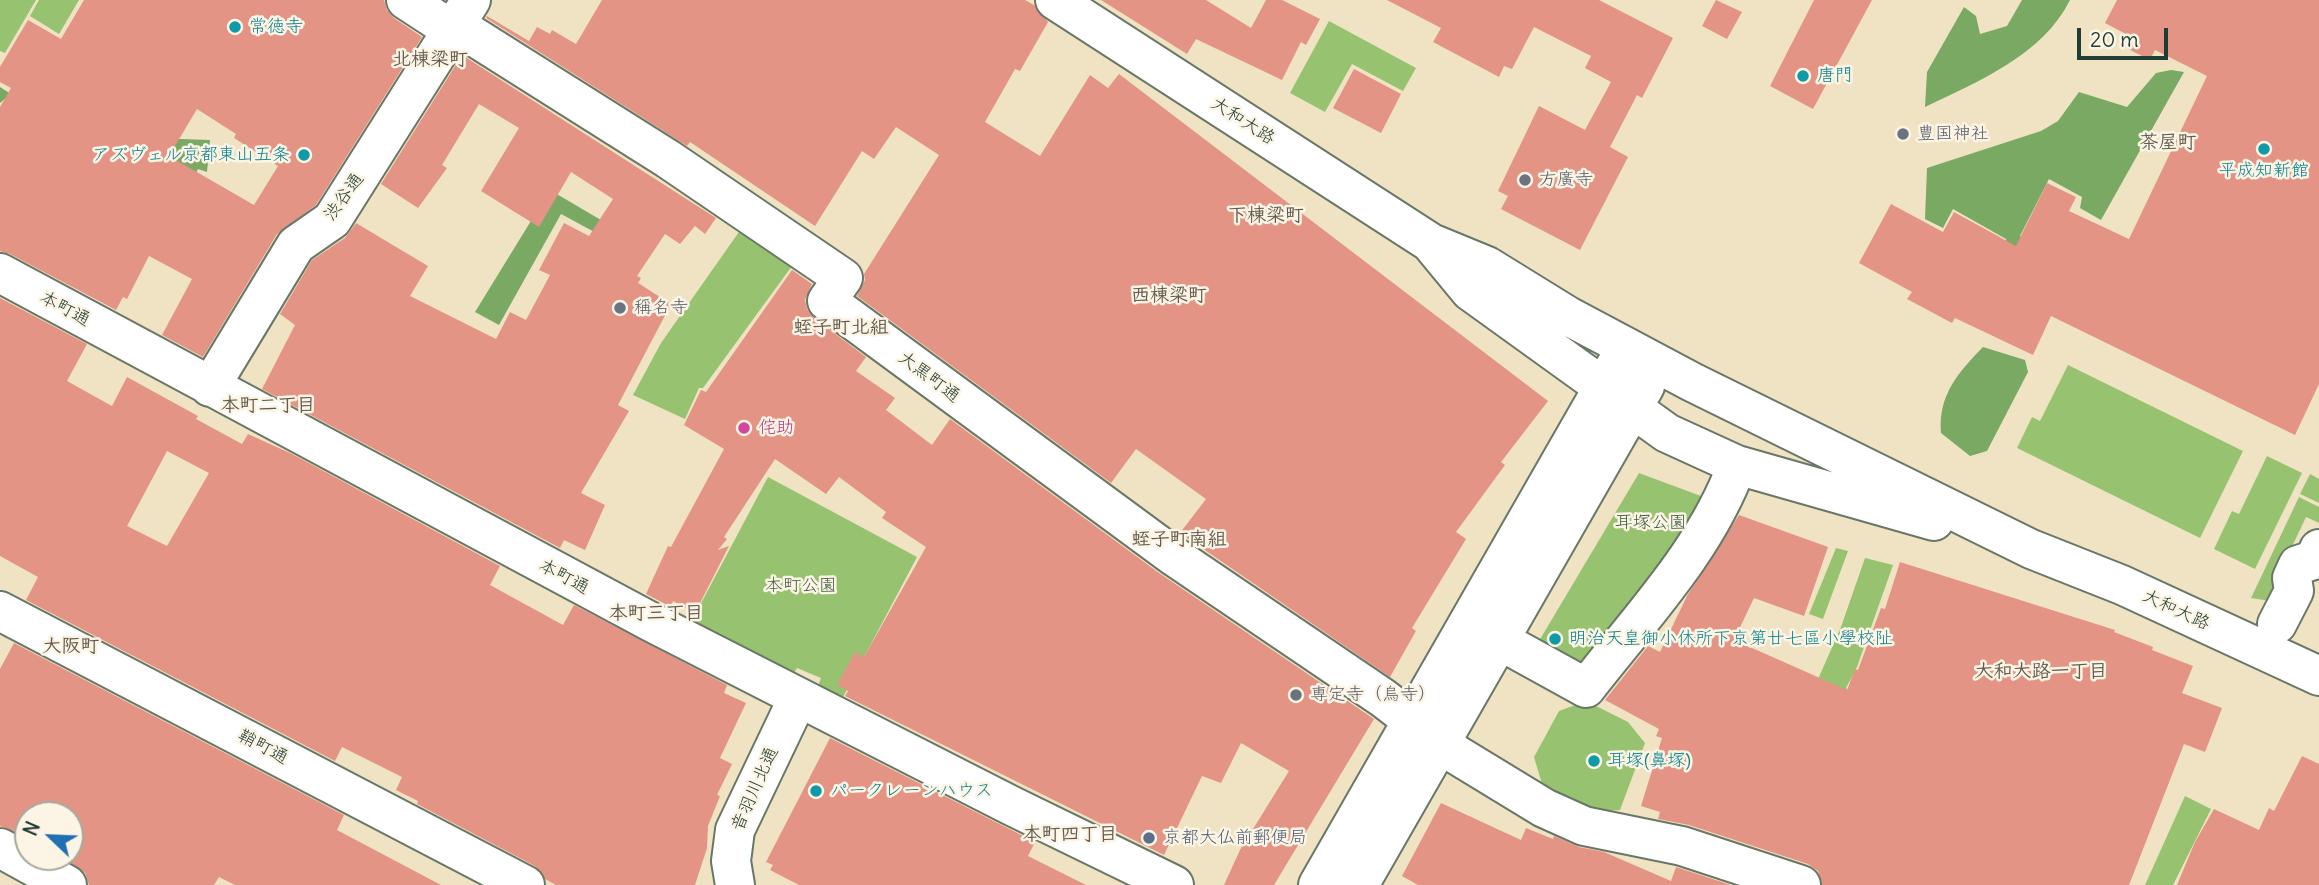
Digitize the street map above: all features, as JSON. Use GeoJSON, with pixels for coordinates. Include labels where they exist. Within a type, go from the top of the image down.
{"type":"FeatureCollection","features":[{"type":"Feature","properties":{"kind":"street","name":"大黒町通"},"geometry":{"type":"LineString","coordinates":[[406,0],[462,15],[462,29],[563,92],[843,278],[827,300],[1172,555],[1411,719]]}},
{"type":"Feature","properties":{"kind":"street","name":"大和大路"},"geometry":{"type":"LineString","coordinates":[[1055,0],[1099,17],[1431,243]]}},
{"type":"Feature","properties":{"kind":"street","name":"渋谷通"},"geometry":{"type":"LineString","coordinates":[[210,387],[296,245],[332,220],[462,15]]}},
{"type":"Feature","properties":{"kind":"street"},"geometry":{"type":"LineString","coordinates":[[1431,243],[1488,266],[1568,316],[1642,355],[2031,548]]}},
{"type":"Feature","properties":{"kind":"street"},"geometry":{"type":"LineString","coordinates":[[1431,243],[1470,291],[1667,433],[1737,465],[2031,548]]}},
{"type":"Feature","properties":{"kind":"street","name":"本町通"},"geometry":{"type":"LineString","coordinates":[[0,273],[798,698],[1174,885]]}},
{"type":"Feature","properties":{"kind":"street"},"geometry":{"type":"LineString","coordinates":[[1318,885],[1411,719],[1618,397],[1642,355]]}},
{"type":"Feature","properties":{"kind":"street"},"geometry":{"type":"LineString","coordinates":[[1359,885],[1499,640],[1618,397]]}},
{"type":"Feature","properties":{"kind":"street"},"geometry":{"type":"LineString","coordinates":[[1499,640],[1586,688],[1698,545],[1725,497],[1737,465]]}},
{"type":"Feature","properties":{"kind":"street","name":"大和大路"},"geometry":{"type":"LineString","coordinates":[[2031,548],[2122,585],[2319,676]]}},
{"type":"Feature","properties":{"kind":"street"},"geometry":{"type":"LineString","coordinates":[[2277,624],[2294,591],[2292,578],[2298,565],[2314,561],[2319,549]]}},
{"type":"Feature","properties":{"kind":"street","name":"鞘町通"},"geometry":{"type":"LineString","coordinates":[[0,611],[525,885]]}},
{"type":"Feature","properties":{"kind":"street","name":"音羽川北通"},"geometry":{"type":"LineString","coordinates":[[736,885],[731,861],[735,830],[798,698]]}},
{"type":"Feature","properties":{"kind":"street"},"geometry":{"type":"LineString","coordinates":[[1411,719],[1441,742],[1544,807],[1584,826],[1682,846],[1801,885]]}},
{"type":"Feature","properties":{"kind":"street"},"geometry":{"type":"LineString","coordinates":[[0,848],[67,885]]}},
{"type":"Feature","properties":{"kind":"green space"},"geometry":{"type":"Polygon","coordinates":[[[0,0],[36,0],[5,53],[0,51],[0,0]]]}},
{"type":"Feature","properties":{"kind":"green space"},"geometry":{"type":"Polygon","coordinates":[[[39,0],[79,0],[59,34],[30,16],[39,0]]]}},
{"type":"Feature","properties":{"kind":"green space"},"geometry":{"type":"Polygon","coordinates":[[[2022,0],[2070,0],[2058,19],[2026,51],[1987,77],[1925,107],[1927,72],[1964,7],[1976,16],[1980,34],[2007,26],[2022,0]]]}},
{"type":"Feature","properties":{"kind":"green space"},"geometry":{"type":"Polygon","coordinates":[[[1329,21],[1416,68],[1403,91],[1352,64],[1325,112],[1290,93],[1329,21]]]}},
{"type":"Feature","properties":{"kind":"green space"},"geometry":{"type":"Polygon","coordinates":[[[2171,70],[2184,72],[2101,220],[2080,208],[2082,197],[2049,179],[2020,236],[2027,241],[1995,270],[2006,239],[1953,209],[1943,228],[1925,219],[1927,168],[2041,131],[2058,121],[2079,92],[2127,107],[2156,73],[2171,70]]]}},
{"type":"Feature","properties":{"kind":"green space"},"geometry":{"type":"Polygon","coordinates":[[[0,87],[11,94],[152,138],[210,140],[207,172],[198,169],[190,184],[6,98],[0,103],[0,87]]]}},
{"type":"Feature","properties":{"kind":"green space"},"geometry":{"type":"Polygon","coordinates":[[[550,190],[606,223],[600,235],[561,214],[499,325],[475,312],[550,190]]]}},
{"type":"Feature","properties":{"kind":"green space"},"geometry":{"type":"Polygon","coordinates":[[[741,229],[792,266],[703,388],[699,388],[685,419],[633,395],[661,343],[741,229]]]}},
{"type":"Feature","properties":{"kind":"green space"},"geometry":{"type":"Polygon","coordinates":[[[1983,347],[2025,360],[2028,372],[1987,451],[1970,456],[1941,433],[1941,419],[1946,396],[1965,366],[1983,347]]]}},
{"type":"Feature","properties":{"kind":"green space"},"geometry":{"type":"Polygon","coordinates":[[[2068,365],[2243,451],[2200,538],[2017,448],[2032,417],[2040,421],[2068,365]]]}},
{"type":"Feature","properties":{"kind":"green space"},"geometry":{"type":"Polygon","coordinates":[[[2267,456],[2302,473],[2255,569],[2214,549],[2232,511],[2239,514],[2267,456]]]}},
{"type":"Feature","properties":{"kind":"green space","name":"耳塚公園"},"geometry":{"type":"Polygon","coordinates":[[[1639,473],[1709,499],[1585,670],[1536,646],[1639,473]]]}},
{"type":"Feature","properties":{"kind":"green space"},"geometry":{"type":"Polygon","coordinates":[[[2310,474],[2319,479],[2319,503],[2300,494],[2310,474]]]}},
{"type":"Feature","properties":{"kind":"green space","name":"本町公園"},"geometry":{"type":"Polygon","coordinates":[[[768,477],[917,557],[843,697],[818,686],[821,678],[797,668],[793,675],[690,624],[768,477]]]}},
{"type":"Feature","properties":{"kind":"green space"},"geometry":{"type":"Polygon","coordinates":[[[2299,497],[2319,507],[2319,523],[2306,517],[2281,570],[2283,603],[2251,598],[2299,497]]]}},
{"type":"Feature","properties":{"kind":"green space"},"geometry":{"type":"Polygon","coordinates":[[[1836,548],[1848,551],[1823,619],[1809,614],[1836,548]]]}},
{"type":"Feature","properties":{"kind":"green space"},"geometry":{"type":"Polygon","coordinates":[[[1865,558],[1893,565],[1857,667],[1846,688],[1848,690],[1811,695],[1841,627],[1865,558]]]}},
{"type":"Feature","properties":{"kind":"green space"},"geometry":{"type":"Polygon","coordinates":[[[1586,701],[1628,722],[1645,743],[1620,810],[1587,812],[1545,794],[1534,757],[1559,711],[1586,701]]]}},
{"type":"Feature","properties":{"kind":"green space"},"geometry":{"type":"Polygon","coordinates":[[[2185,796],[2211,809],[2173,885],[2145,885],[2185,796]]]}},
{"type":"Feature","properties":{"kind":"building"},"geometry":{"type":"Polygon","coordinates":[[[84,0],[384,0],[387,10],[394,18],[422,37],[316,205],[277,234],[203,357],[162,335],[192,279],[149,256],[127,299],[123,297],[116,310],[0,251],[0,107],[11,88],[0,82],[0,67],[28,20],[61,39],[84,0]],[[197,109],[169,156],[254,205],[278,166],[234,138],[236,134],[197,109]]]}},
{"type":"Feature","properties":{"kind":"building"},"geometry":{"type":"Polygon","coordinates":[[[602,0],[1025,0],[1034,5],[1048,22],[1020,71],[1015,69],[985,122],[1040,156],[1090,75],[1108,88],[1119,74],[1548,401],[1501,462],[1505,465],[1456,532],[1466,539],[1412,628],[1416,631],[1390,677],[1180,533],[1206,499],[1136,449],[1111,483],[857,296],[865,280],[864,274],[939,155],[896,127],[874,159],[862,151],[815,226],[690,142],[687,146],[486,18],[487,16],[529,41],[537,27],[550,34],[552,30],[576,44],[602,0]]]}},
{"type":"Feature","properties":{"kind":"building"},"geometry":{"type":"Polygon","coordinates":[[[1101,0],[1206,0],[1251,28],[1266,0],[1282,0],[1320,19],[1306,45],[1301,42],[1282,80],[1196,39],[1187,54],[1101,0]]]}},
{"type":"Feature","properties":{"kind":"building"},"geometry":{"type":"Polygon","coordinates":[[[1387,0],[1599,0],[1673,38],[1642,98],[1637,95],[1610,147],[1628,157],[1580,250],[1501,209],[1508,196],[1498,191],[1539,106],[1585,130],[1611,82],[1585,68],[1591,56],[1534,27],[1512,69],[1504,66],[1499,77],[1433,42],[1441,28],[1387,0]]]}},
{"type":"Feature","properties":{"kind":"building"},"geometry":{"type":"Polygon","coordinates":[[[1716,0],[1742,12],[1727,39],[1702,26],[1716,0]]]}},
{"type":"Feature","properties":{"kind":"building"},"geometry":{"type":"Polygon","coordinates":[[[1814,0],[1872,0],[1813,109],[1770,86],[1814,0]]]}},
{"type":"Feature","properties":{"kind":"building"},"geometry":{"type":"Polygon","coordinates":[[[2117,0],[2319,0],[2319,384],[2295,435],[2051,316],[2033,355],[1955,318],[1952,323],[1907,299],[1912,292],[1859,263],[1891,204],[1943,232],[1954,212],[2016,246],[2047,183],[2076,197],[2069,211],[2129,239],[2207,76],[2155,50],[2150,60],[2120,45],[2126,34],[2105,23],[2117,0]]]}},
{"type":"Feature","properties":{"kind":"building"},"geometry":{"type":"Polygon","coordinates":[[[462,55],[716,218],[705,234],[695,226],[680,244],[665,234],[637,276],[641,278],[638,283],[671,304],[618,405],[629,411],[581,493],[605,505],[585,550],[564,540],[560,548],[262,389],[295,325],[280,314],[312,260],[345,238],[356,223],[428,266],[410,296],[496,339],[510,312],[526,320],[550,275],[539,270],[564,223],[589,236],[613,199],[571,172],[539,227],[481,191],[519,128],[479,104],[442,165],[447,168],[418,208],[381,184],[462,55]]]}},
{"type":"Feature","properties":{"kind":"building"},"geometry":{"type":"Polygon","coordinates":[[[1354,69],[1401,94],[1381,133],[1333,108],[1354,69]]]}},
{"type":"Feature","properties":{"kind":"building"},"geometry":{"type":"Polygon","coordinates":[[[792,270],[812,284],[805,300],[807,309],[814,318],[866,357],[856,371],[895,398],[886,410],[932,445],[950,419],[1159,573],[1374,719],[1274,885],[1224,885],[1240,850],[1289,771],[1241,743],[1221,783],[1202,776],[1164,855],[845,696],[848,691],[837,685],[855,652],[864,657],[926,547],[882,518],[886,512],[839,477],[826,494],[775,459],[724,537],[727,539],[718,550],[729,546],[695,613],[673,601],[671,607],[646,594],[668,546],[671,547],[724,449],[684,425],[701,390],[706,392],[792,270]]]}},
{"type":"Feature","properties":{"kind":"building"},"geometry":{"type":"Polygon","coordinates":[[[0,298],[87,344],[67,381],[112,406],[127,377],[242,444],[248,434],[292,454],[500,566],[490,585],[563,625],[574,605],[727,685],[724,693],[746,703],[720,758],[732,764],[717,795],[720,796],[708,826],[707,848],[695,885],[556,885],[545,879],[535,866],[417,804],[418,801],[396,790],[402,777],[342,747],[335,761],[26,600],[38,577],[0,556],[0,298]],[[167,451],[127,526],[167,546],[209,473],[167,451]]]}},
{"type":"Feature","properties":{"kind":"building"},"geometry":{"type":"Polygon","coordinates":[[[1739,515],[1828,547],[1804,616],[1754,598],[1734,640],[1847,690],[1855,669],[1858,670],[1881,608],[1885,609],[1900,562],[2115,630],[2114,632],[2153,647],[2152,650],[2193,666],[2182,693],[2222,708],[2205,752],[2184,744],[2129,885],[1822,885],[1818,871],[1808,864],[1689,825],[1658,819],[1660,812],[1641,806],[1662,738],[1656,736],[1659,729],[1605,700],[1648,646],[1660,652],[1687,596],[1739,515]]]}},
{"type":"Feature","properties":{"kind":"building"},"geometry":{"type":"Polygon","coordinates":[[[14,643],[344,815],[337,830],[441,885],[235,885],[219,877],[214,885],[89,885],[82,871],[84,801],[14,801],[14,832],[0,826],[0,669],[14,643]]]}},
{"type":"Feature","properties":{"kind":"building"},"geometry":{"type":"Polygon","coordinates":[[[830,738],[1035,842],[1028,856],[1086,885],[799,885],[770,870],[773,865],[766,862],[830,738]]]}},
{"type":"Feature","properties":{"kind":"building"},"geometry":{"type":"Polygon","coordinates":[[[2302,756],[2319,764],[2319,885],[2177,885],[2195,842],[2214,809],[2259,830],[2269,808],[2274,811],[2302,756]]]}},
{"type":"Feature","properties":{"kind":"building"},"geometry":{"type":"Polygon","coordinates":[[[1441,803],[1521,840],[1526,828],[1579,847],[1604,852],[1671,881],[1676,867],[1731,885],[1418,885],[1402,876],[1441,803]]]}},
{"type":"Feature","properties":{"kind":"place","name":"常徳寺"},"geometry":{"type":"Point","coordinates":[235,27]}},
{"type":"Feature","properties":{"kind":"place","name":"唐門"},"geometry":{"type":"Point","coordinates":[1803,76]}},
{"type":"Feature","properties":{"kind":"place","name":"豊国神社"},"geometry":{"type":"Point","coordinates":[1903,134]}},
{"type":"Feature","properties":{"kind":"place","name":"平成知新館"},"geometry":{"type":"Point","coordinates":[2264,149]}},
{"type":"Feature","properties":{"kind":"place","name":"アズヴェル京都東山五条"},"geometry":{"type":"Point","coordinates":[304,155]}},
{"type":"Feature","properties":{"kind":"place","name":"方廣寺"},"geometry":{"type":"Point","coordinates":[1525,180]}},
{"type":"Feature","properties":{"kind":"place","name":"稱名寺"},"geometry":{"type":"Point","coordinates":[620,308]}},
{"type":"Feature","properties":{"kind":"place","name":"侘助"},"geometry":{"type":"Point","coordinates":[744,428]}},
{"type":"Feature","properties":{"kind":"place","name":"明治天皇御小休所下京第廿七區小學校阯"},"geometry":{"type":"Point","coordinates":[1555,639]}},
{"type":"Feature","properties":{"kind":"place","name":"専定寺（烏寺）"},"geometry":{"type":"Point","coordinates":[1296,695]}},
{"type":"Feature","properties":{"kind":"place","name":"耳塚(鼻塚)"},"geometry":{"type":"Point","coordinates":[1594,761]}},
{"type":"Feature","properties":{"kind":"place","name":"パークレーンハウス"},"geometry":{"type":"Point","coordinates":[816,791]}},
{"type":"Feature","properties":{"kind":"place","name":"京都大仏前郵便局"},"geometry":{"type":"Point","coordinates":[1149,838]}},
{"type":"Feature","properties":{"kind":"district","name":"北棟梁町"},"geometry":{"type":"Point","coordinates":[430,60]}},
{"type":"Feature","properties":{"kind":"district","name":"茶屋町"},"geometry":{"type":"Point","coordinates":[2168,143]}},
{"type":"Feature","properties":{"kind":"district","name":"下棟梁町"},"geometry":{"type":"Point","coordinates":[1266,216]}},
{"type":"Feature","properties":{"kind":"district","name":"西棟梁町"},"geometry":{"type":"Point","coordinates":[1169,296]}},
{"type":"Feature","properties":{"kind":"district","name":"蛭子町北組"},"geometry":{"type":"Point","coordinates":[841,328]}},
{"type":"Feature","properties":{"kind":"district","name":"本町二丁目"},"geometry":{"type":"Point","coordinates":[268,406]}},
{"type":"Feature","properties":{"kind":"district","name":"蛭子町南組"},"geometry":{"type":"Point","coordinates":[1179,540]}},
{"type":"Feature","properties":{"kind":"district","name":"本町三丁目"},"geometry":{"type":"Point","coordinates":[656,614]}},
{"type":"Feature","properties":{"kind":"district","name":"大阪町"},"geometry":{"type":"Point","coordinates":[71,647]}},
{"type":"Feature","properties":{"kind":"district","name":"大和大路一丁目"},"geometry":{"type":"Point","coordinates":[2041,672]}},
{"type":"Feature","properties":{"kind":"district","name":"本町四丁目"},"geometry":{"type":"Point","coordinates":[1070,835]}}]}
